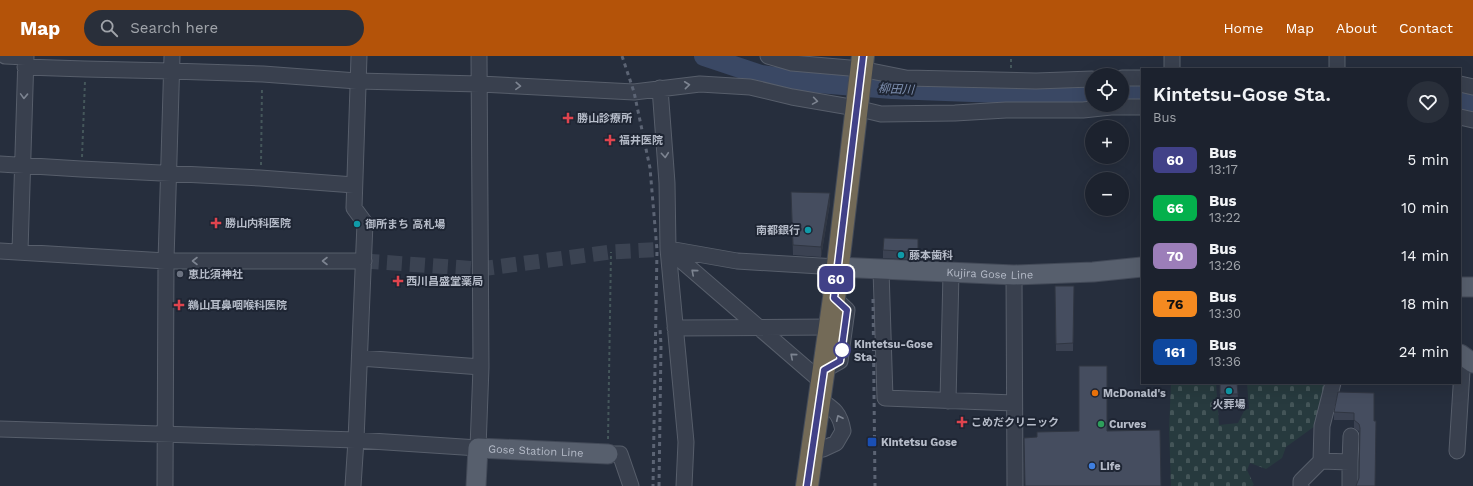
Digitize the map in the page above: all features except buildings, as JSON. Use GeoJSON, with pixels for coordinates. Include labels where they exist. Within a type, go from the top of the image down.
{"type":"FeatureCollection","features":[{"type":"Feature","properties":{"kind":"highway"},"geometry":{"type":"LineString","coordinates":[[807,486],[834,298],[862,67]]}},
{"type":"Feature","properties":{"kind":"main road","name":"Kujira Gose Line"},"geometry":{"type":"LineString","coordinates":[[837,267],[1014,275],[1093,272],[1141,267]]}},
{"type":"Feature","properties":{"kind":"main road"},"geometry":{"type":"LineString","coordinates":[[1461,287],[1473,287]]}},
{"type":"Feature","properties":{"kind":"main road","name":"Gose Station Line"},"geometry":{"type":"LineString","coordinates":[[476,486],[478,448],[608,454]]}},
{"type":"Feature","properties":{"kind":"street"},"geometry":{"type":"LineString","coordinates":[[6,56],[85,70],[172,63],[263,74],[357,81],[480,84],[634,92],[700,84],[750,87],[792,97],[857,103],[881,114],[955,113],[1006,110],[1083,110],[1110,107],[1141,107]]}},
{"type":"Feature","properties":{"kind":"street"},"geometry":{"type":"LineString","coordinates":[[353,486],[365,223],[354,208],[359,56]]}},
{"type":"Feature","properties":{"kind":"street"},"geometry":{"type":"LineString","coordinates":[[0,429],[356,440],[478,448],[481,367],[480,56]]}},
{"type":"Feature","properties":{"kind":"street"},"geometry":{"type":"LineString","coordinates":[[768,56],[792,63],[862,67],[906,78],[1036,81],[1085,79]]}},
{"type":"Feature","properties":{"kind":"street"},"geometry":{"type":"LineString","coordinates":[[1172,56],[1172,68]]}},
{"type":"Feature","properties":{"kind":"street"},"geometry":{"type":"LineString","coordinates":[[1337,56],[1337,68]]}},
{"type":"Feature","properties":{"kind":"street"},"geometry":{"type":"LineString","coordinates":[[20,251],[26,60]]}},
{"type":"Feature","properties":{"kind":"street"},"geometry":{"type":"LineString","coordinates":[[164,486],[166,261],[172,63]]}},
{"type":"Feature","properties":{"kind":"street"},"geometry":{"type":"LineString","coordinates":[[1129,78],[1141,78]]}},
{"type":"Feature","properties":{"kind":"street"},"geometry":{"type":"LineString","coordinates":[[1461,84],[1473,87]]}},
{"type":"Feature","properties":{"kind":"street"},"geometry":{"type":"LineString","coordinates":[[660,88],[667,183],[668,249],[686,442],[684,486]]}},
{"type":"Feature","properties":{"kind":"street"},"geometry":{"type":"LineString","coordinates":[[1461,117],[1473,120]]}},
{"type":"Feature","properties":{"kind":"street"},"geometry":{"type":"LineString","coordinates":[[0,164],[260,178],[354,185]]}},
{"type":"Feature","properties":{"kind":"street"},"geometry":{"type":"LineString","coordinates":[[668,249],[737,261],[837,267]]}},
{"type":"Feature","properties":{"kind":"street"},"geometry":{"type":"LineString","coordinates":[[668,249],[759,327],[822,384],[840,361],[847,310],[834,298]]}},
{"type":"Feature","properties":{"kind":"street"},"geometry":{"type":"LineString","coordinates":[[0,251],[20,251],[166,261],[364,261]]}},
{"type":"Feature","properties":{"kind":"street"},"geometry":{"type":"LineString","coordinates":[[881,270],[884,398],[1014,403]]}},
{"type":"Feature","properties":{"kind":"street"},"geometry":{"type":"LineString","coordinates":[[948,400],[950,273]]}},
{"type":"Feature","properties":{"kind":"street"},"geometry":{"type":"LineString","coordinates":[[1014,275],[1015,486]]}},
{"type":"Feature","properties":{"kind":"street"},"geometry":{"type":"LineString","coordinates":[[675,328],[830,327]]}},
{"type":"Feature","properties":{"kind":"street"},"geometry":{"type":"LineString","coordinates":[[1457,450],[1465,357]]}},
{"type":"Feature","properties":{"kind":"street"},"geometry":{"type":"LineString","coordinates":[[360,358],[481,367]]}},
{"type":"Feature","properties":{"kind":"street"},"geometry":{"type":"LineString","coordinates":[[1299,484],[1321,461],[1322,426],[1334,384]]}},
{"type":"Feature","properties":{"kind":"street"},"geometry":{"type":"LineString","coordinates":[[1350,486],[1351,436]]}},
{"type":"Feature","properties":{"kind":"street"},"geometry":{"type":"LineString","coordinates":[[608,454],[620,454],[631,486]]}},
{"type":"Feature","properties":{"kind":"street"},"geometry":{"type":"LineString","coordinates":[[1321,461],[1350,462]]}},
{"type":"Feature","properties":{"kind":"path"},"geometry":{"type":"LineString","coordinates":[[82,169],[85,70]]}},
{"type":"Feature","properties":{"kind":"path"},"geometry":{"type":"LineString","coordinates":[[260,178],[263,74]]}},
{"type":"Feature","properties":{"kind":"path"},"geometry":{"type":"LineString","coordinates":[[608,454],[611,252]]}},
{"type":"Feature","properties":{"kind":"green space"},"geometry":{"type":"Polygon","coordinates":[[[1171,384],[1216,384],[1219,425],[1238,423],[1245,409],[1249,409],[1247,384],[1330,384],[1315,426],[1286,447],[1282,458],[1266,469],[1250,463],[1247,470],[1254,485],[1252,486],[1171,486],[1169,429],[1171,384]]]}},
{"type":"Feature","properties":{"kind":"waterway","name":"柳田川"},"geometry":{"type":"LineString","coordinates":[[704,56],[761,75],[818,83],[892,89],[1049,95],[1085,94]]}},
{"type":"Feature","properties":{"kind":"waterway","name":"柳田川"},"geometry":{"type":"LineString","coordinates":[[1129,93],[1141,92]]}},
{"type":"Feature","properties":{"kind":"waterway","name":"柳田川"},"geometry":{"type":"LineString","coordinates":[[1461,102],[1473,103]]}},
{"type":"Feature","properties":{"kind":"tunnel"},"geometry":{"type":"LineString","coordinates":[[364,261],[480,269],[611,252],[668,249]]}},
{"type":"Feature","properties":{"kind":"railway"},"geometry":{"type":"LineString","coordinates":[[622,56],[634,92],[650,168],[657,250],[653,486]]}},
{"type":"Feature","properties":{"kind":"railway"},"geometry":{"type":"LineString","coordinates":[[873,299],[875,486]]}},
{"type":"Feature","properties":{"kind":"railway"},"geometry":{"type":"LineString","coordinates":[[659,486],[660,329]]}},
{"type":"Feature","properties":{"kind":"bus line","name":"60"},"geometry":{"type":"LineString","coordinates":[[807,486],[824,370],[840,361],[847,310],[834,298],[863,56]]}},
{"type":"Feature","properties":{"kind":"place","name":"勝山診療所"},"geometry":{"type":"Point","coordinates":[568,118]}},
{"type":"Feature","properties":{"kind":"place","name":"福井医院"},"geometry":{"type":"Point","coordinates":[610,140]}},
{"type":"Feature","properties":{"kind":"place","name":"勝山内科医院"},"geometry":{"type":"Point","coordinates":[216,223]}},
{"type":"Feature","properties":{"kind":"place","name":"御所まち 高札場"},"geometry":{"type":"Point","coordinates":[357,224]}},
{"type":"Feature","properties":{"kind":"place","name":"南都銀行"},"geometry":{"type":"Point","coordinates":[808,230]}},
{"type":"Feature","properties":{"kind":"place","name":"藤本歯科"},"geometry":{"type":"Point","coordinates":[901,255]}},
{"type":"Feature","properties":{"kind":"place","name":"恵比須神社"},"geometry":{"type":"Point","coordinates":[180,274]}},
{"type":"Feature","properties":{"kind":"place","name":"西川昌盛堂薬局"},"geometry":{"type":"Point","coordinates":[398,281]}},
{"type":"Feature","properties":{"kind":"place","name":"鵜山耳鼻咽喉科医院"},"geometry":{"type":"Point","coordinates":[179,305]}},
{"type":"Feature","properties":{"kind":"place","name":"Kintetsu-Gose Sta."},"geometry":{"type":"Point","coordinates":[842,350]}},
{"type":"Feature","properties":{"kind":"place","name":"火葬場"},"geometry":{"type":"Point","coordinates":[1229,391]}},
{"type":"Feature","properties":{"kind":"place","name":"McDonald's"},"geometry":{"type":"Point","coordinates":[1095,393]}},
{"type":"Feature","properties":{"kind":"place","name":"こめだクリニック"},"geometry":{"type":"Point","coordinates":[962,422]}},
{"type":"Feature","properties":{"kind":"place","name":"Curves"},"geometry":{"type":"Point","coordinates":[1101,424]}},
{"type":"Feature","properties":{"kind":"place","name":"Kintetsu Gose"},"geometry":{"type":"Point","coordinates":[872,442]}},
{"type":"Feature","properties":{"kind":"place","name":"Life"},"geometry":{"type":"Point","coordinates":[1092,466]}}]}
